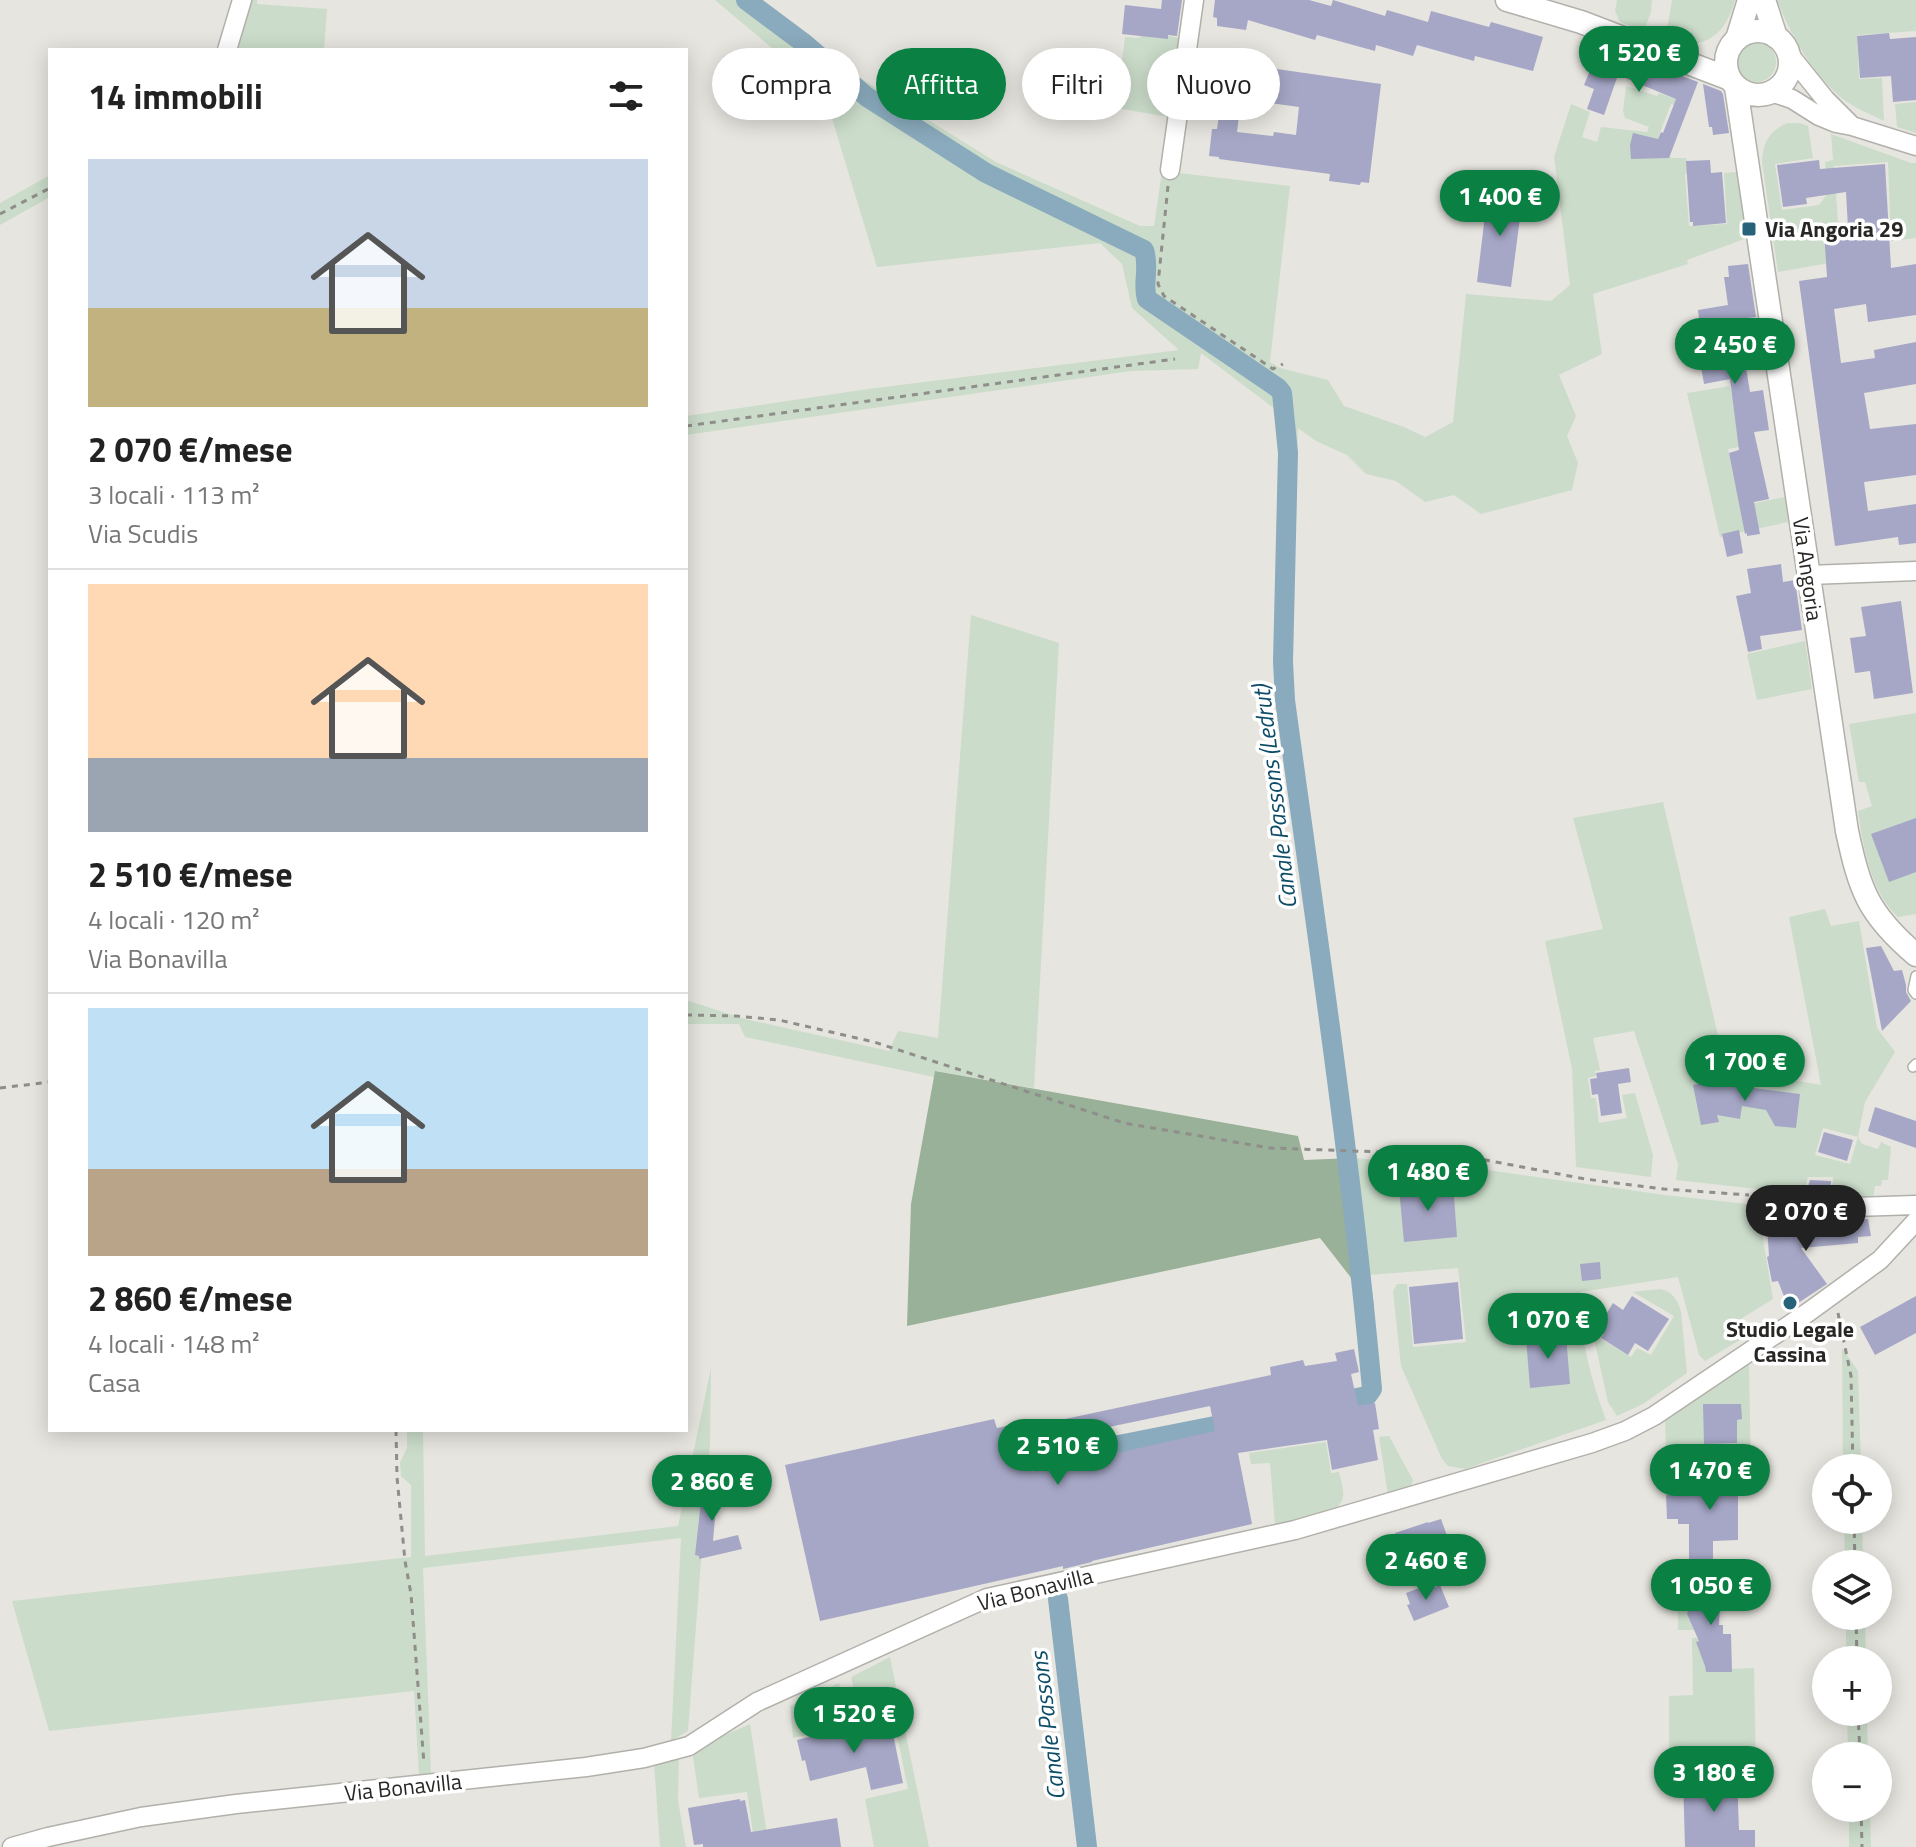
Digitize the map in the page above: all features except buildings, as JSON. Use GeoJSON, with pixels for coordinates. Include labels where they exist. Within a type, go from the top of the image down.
{"type":"FeatureCollection","features":[{"type":"Feature","properties":{"kind":"street"},"geometry":{"type":"LineString","coordinates":[[228,48],[242,0]]}},
{"type":"Feature","properties":{"kind":"street"},"geometry":{"type":"LineString","coordinates":[[1170,170],[1194,0]]}},
{"type":"Feature","properties":{"kind":"street"},"geometry":{"type":"LineString","coordinates":[[1507,0],[1581,22],[1666,53],[1733,83],[1745,93],[1769,93],[1792,99],[1836,123],[1916,146]]}},
{"type":"Feature","properties":{"kind":"street"},"geometry":{"type":"LineString","coordinates":[[1733,83],[1726,68],[1726,58],[1749,0]]}},
{"type":"Feature","properties":{"kind":"street"},"geometry":{"type":"LineString","coordinates":[[1764,0],[1790,63],[1783,83],[1769,93]]}},
{"type":"Feature","properties":{"kind":"street"},"geometry":{"type":"LineString","coordinates":[[1666,53],[1698,53],[1733,44],[1746,34],[1767,32],[1782,45],[1825,99],[1852,126]]}},
{"type":"Feature","properties":{"kind":"street","name":"Via Angoria"},"geometry":{"type":"LineString","coordinates":[[1733,83],[1749,163],[1843,807],[1854,863],[1863,892],[1877,917],[1912,947]]}},
{"type":"Feature","properties":{"kind":"street","name":"Via Angoria"},"geometry":{"type":"LineString","coordinates":[[1749,163],[1752,129],[1769,93]]}},
{"type":"Feature","properties":{"kind":"street"},"geometry":{"type":"LineString","coordinates":[[1809,575],[1916,572]]}},
{"type":"Feature","properties":{"kind":"street"},"geometry":{"type":"LineString","coordinates":[[1759,1204],[1916,1205]]}},
{"type":"Feature","properties":{"kind":"street","name":"Via Bonavilla"},"geometry":{"type":"LineString","coordinates":[[12,1847],[141,1817],[586,1767],[644,1758],[689,1746],[757,1702],[987,1598],[1295,1530],[1625,1431],[1654,1416],[1880,1260],[1916,1221]]}},
{"type":"Feature","properties":{"kind":"lane"},"geometry":{"type":"LineString","coordinates":[[1916,976],[1913,990],[1916,994]]}},
{"type":"Feature","properties":{"kind":"path"},"geometry":{"type":"LineString","coordinates":[[1170,170],[1158,284],[1164,296],[1273,369],[1283,364]]}},
{"type":"Feature","properties":{"kind":"path"},"geometry":{"type":"LineString","coordinates":[[0,214],[48,189]]}},
{"type":"Feature","properties":{"kind":"path"},"geometry":{"type":"LineString","coordinates":[[688,426],[1175,359]]}},
{"type":"Feature","properties":{"kind":"path"},"geometry":{"type":"LineString","coordinates":[[688,1015],[779,1020],[874,1042],[1124,1123],[1270,1148],[1470,1157],[1585,1179],[1747,1195],[1759,1204]]}},
{"type":"Feature","properties":{"kind":"path"},"geometry":{"type":"LineString","coordinates":[[0,1088],[48,1082]]}},
{"type":"Feature","properties":{"kind":"path"},"geometry":{"type":"LineString","coordinates":[[1834,1293],[1851,1376],[1853,1454]]}},
{"type":"Feature","properties":{"kind":"path"},"geometry":{"type":"LineString","coordinates":[[396,1432],[397,1477],[411,1594],[426,1784]]}},
{"type":"Feature","properties":{"kind":"path"},"geometry":{"type":"LineString","coordinates":[[1861,1822],[1862,1847]]}},
{"type":"Feature","properties":{"kind":"green space"},"geometry":{"type":"Polygon","coordinates":[[[248,0],[257,0],[257,4],[327,9],[324,48],[235,48],[248,0]]]}},
{"type":"Feature","properties":{"kind":"green space"},"geometry":{"type":"Polygon","coordinates":[[[715,0],[759,0],[823,48],[772,48],[715,0]]]}},
{"type":"Feature","properties":{"kind":"green space"},"geometry":{"type":"Polygon","coordinates":[[[1617,0],[1652,0],[1644,31],[1620,22],[1615,11],[1617,0]]]}},
{"type":"Feature","properties":{"kind":"green space"},"geometry":{"type":"Polygon","coordinates":[[[1672,0],[1735,0],[1717,33],[1699,43],[1687,44],[1661,38],[1668,24],[1672,0]]]}},
{"type":"Feature","properties":{"kind":"green space"},"geometry":{"type":"Polygon","coordinates":[[[1777,0],[1916,0],[1916,31],[1857,35],[1859,79],[1882,78],[1884,121],[1858,109],[1826,83],[1801,49],[1777,0]]]}},
{"type":"Feature","properties":{"kind":"green space"},"geometry":{"type":"Polygon","coordinates":[[[1142,27],[1156,34],[1180,38],[1179,48],[1147,48],[1147,113],[1131,111],[1131,48],[1124,48],[1125,37],[1140,38],[1142,27]]]}},
{"type":"Feature","properties":{"kind":"green space"},"geometry":{"type":"Polygon","coordinates":[[[1756,42],[1770,48],[1776,62],[1770,76],[1756,82],[1742,76],[1736,62],[1742,48],[1756,42]]]}},
{"type":"Feature","properties":{"kind":"green space"},"geometry":{"type":"Polygon","coordinates":[[[860,78],[876,88],[876,120],[928,120],[996,162],[1140,226],[1154,226],[1162,171],[1290,186],[1270,362],[1280,368],[1328,380],[1344,406],[1425,437],[1453,422],[1466,294],[1551,301],[1570,285],[1554,157],[1571,104],[1590,112],[1582,137],[1597,142],[1601,127],[1647,132],[1649,127],[1625,118],[1626,86],[1676,99],[1674,105],[1671,104],[1654,148],[1671,158],[1686,158],[1690,173],[1685,174],[1689,226],[1727,224],[1724,173],[1737,172],[1747,238],[1687,260],[1688,264],[1593,294],[1602,354],[1559,375],[1576,416],[1567,436],[1578,463],[1572,490],[1481,514],[1454,495],[1425,502],[1396,481],[1366,474],[1347,455],[1316,441],[1298,428],[1291,653],[1292,701],[1354,1158],[1473,1168],[1747,1204],[1762,1219],[1773,1299],[1739,1320],[1748,1335],[1705,1361],[1699,1355],[1678,1277],[1580,1292],[1587,1357],[1606,1420],[1465,1469],[1448,1466],[1442,1459],[1401,1366],[1393,1291],[1397,1284],[1407,1284],[1413,1347],[1466,1342],[1458,1268],[1369,1275],[1354,1159],[1343,1159],[1278,703],[1283,448],[1279,412],[1201,353],[1198,369],[1131,371],[688,435],[688,416],[868,389],[1179,350],[1132,308],[1122,264],[1100,243],[877,267],[832,120],[860,120],[860,78]]]}},
{"type":"Feature","properties":{"kind":"green space"},"geometry":{"type":"Polygon","coordinates":[[[1916,102],[1916,133],[1897,127],[1895,104],[1916,102]]]}},
{"type":"Feature","properties":{"kind":"green space"},"geometry":{"type":"Polygon","coordinates":[[[1787,123],[1808,126],[1813,158],[1775,164],[1782,210],[1819,205],[1828,193],[1825,162],[1833,160],[1831,134],[1916,163],[1916,238],[1891,241],[1888,162],[1834,166],[1841,261],[1778,272],[1762,162],[1768,139],[1787,123]]]}},
{"type":"Feature","properties":{"kind":"green space"},"geometry":{"type":"Polygon","coordinates":[[[48,176],[48,198],[0,225],[0,203],[48,176]]]}},
{"type":"Feature","properties":{"kind":"green space"},"geometry":{"type":"Polygon","coordinates":[[[1730,386],[1744,446],[1728,449],[1740,506],[1785,497],[1788,522],[1720,537],[1687,393],[1730,386]]]}},
{"type":"Feature","properties":{"kind":"green space"},"geometry":{"type":"Polygon","coordinates":[[[971,615],[1059,643],[1034,1088],[936,1071],[934,1077],[745,1037],[739,1024],[688,1024],[688,1001],[745,1019],[889,1051],[898,1031],[938,1038],[971,615]]]}},
{"type":"Feature","properties":{"kind":"green space"},"geometry":{"type":"Polygon","coordinates":[[[1805,641],[1812,689],[1757,700],[1747,654],[1805,641]]]}},
{"type":"Feature","properties":{"kind":"green space"},"geometry":{"type":"Polygon","coordinates":[[[1916,713],[1916,914],[1898,917],[1881,895],[1866,854],[1858,811],[1872,806],[1865,782],[1859,782],[1849,724],[1916,713]]]}},
{"type":"Feature","properties":{"kind":"green space"},"geometry":{"type":"Polygon","coordinates":[[[1663,802],[1726,1069],[1821,1085],[1789,917],[1825,909],[1831,926],[1859,921],[1877,1028],[1895,1052],[1865,1102],[1858,1137],[1862,1144],[1878,1149],[1881,1142],[1891,1147],[1888,1180],[1882,1180],[1881,1186],[1875,1186],[1873,1198],[1832,1196],[1833,1177],[1808,1177],[1803,1194],[1676,1180],[1678,1164],[1634,1031],[1593,1038],[1600,1070],[1595,1071],[1596,1076],[1588,1078],[1591,1098],[1596,1098],[1599,1123],[1627,1118],[1622,1095],[1635,1093],[1653,1155],[1651,1177],[1576,1167],[1572,1069],[1545,941],[1603,929],[1573,818],[1663,802]],[[1823,1128],[1815,1155],[1850,1164],[1858,1137],[1823,1128]]]}},
{"type":"Feature","properties":{"kind":"green space"},"geometry":{"type":"Polygon","coordinates":[[[935,1071],[1298,1136],[1304,1160],[1354,1158],[1374,1307],[1320,1238],[907,1326],[911,1204],[935,1071]]]}},
{"type":"Feature","properties":{"kind":"green space"},"geometry":{"type":"Polygon","coordinates":[[[1660,1289],[1671,1294],[1680,1308],[1687,1373],[1643,1404],[1617,1416],[1608,1402],[1593,1334],[1631,1357],[1637,1348],[1651,1355],[1674,1316],[1633,1292],[1660,1289]]]}},
{"type":"Feature","properties":{"kind":"green space"},"geometry":{"type":"Polygon","coordinates":[[[1842,1348],[1858,1371],[1861,1454],[1843,1454],[1842,1348]]]}},
{"type":"Feature","properties":{"kind":"green space"},"geometry":{"type":"Polygon","coordinates":[[[1749,1363],[1751,1479],[1667,1480],[1665,1418],[1749,1363]]]}},
{"type":"Feature","properties":{"kind":"green space"},"geometry":{"type":"Polygon","coordinates":[[[711,1368],[710,1444],[688,1731],[671,1741],[681,1538],[423,1568],[431,1773],[419,1775],[414,1691],[49,1731],[12,1601],[411,1557],[411,1485],[401,1476],[400,1462],[407,1448],[407,1432],[423,1432],[425,1556],[678,1526],[711,1368]]]}},
{"type":"Feature","properties":{"kind":"green space"},"geometry":{"type":"Polygon","coordinates":[[[1389,1436],[1413,1480],[1411,1487],[1388,1495],[1379,1437],[1389,1436]]]}},
{"type":"Feature","properties":{"kind":"green space"},"geometry":{"type":"Polygon","coordinates":[[[1326,1442],[1331,1473],[1339,1472],[1343,1494],[1340,1504],[1325,1514],[1275,1525],[1270,1463],[1251,1464],[1249,1453],[1326,1442]]]}},
{"type":"Feature","properties":{"kind":"green space"},"geometry":{"type":"Polygon","coordinates":[[[1844,1534],[1862,1534],[1863,1550],[1845,1550],[1844,1534]]]}},
{"type":"Feature","properties":{"kind":"green space"},"geometry":{"type":"Polygon","coordinates":[[[1677,1579],[1701,1579],[1699,1593],[1687,1614],[1694,1630],[1678,1630],[1677,1579]]]}},
{"type":"Feature","properties":{"kind":"green space"},"geometry":{"type":"Polygon","coordinates":[[[1067,1592],[1097,1847],[1082,1847],[1052,1596],[1067,1592]]]}},
{"type":"Feature","properties":{"kind":"green space"},"geometry":{"type":"Polygon","coordinates":[[[1846,1630],[1865,1630],[1866,1646],[1846,1646],[1846,1630]]]}},
{"type":"Feature","properties":{"kind":"green space"},"geometry":{"type":"Polygon","coordinates":[[[1692,1638],[1698,1638],[1696,1642],[1705,1654],[1706,1672],[1754,1668],[1756,1766],[1673,1766],[1669,1762],[1669,1696],[1693,1695],[1692,1638]]]}},
{"type":"Feature","properties":{"kind":"green space"},"geometry":{"type":"Polygon","coordinates":[[[890,1657],[929,1847],[874,1847],[865,1799],[908,1789],[894,1720],[862,1725],[851,1677],[890,1657]]]}},
{"type":"Feature","properties":{"kind":"green space"},"geometry":{"type":"Polygon","coordinates":[[[839,1683],[849,1725],[793,1738],[790,1706],[839,1683]]]}},
{"type":"Feature","properties":{"kind":"green space"},"geometry":{"type":"Polygon","coordinates":[[[750,1724],[769,1847],[755,1847],[747,1792],[699,1798],[692,1750],[750,1724]]]}},
{"type":"Feature","properties":{"kind":"green space"},"geometry":{"type":"Polygon","coordinates":[[[1847,1726],[1867,1726],[1868,1742],[1848,1742],[1847,1726]]]}},
{"type":"Feature","properties":{"kind":"green space"},"geometry":{"type":"Polygon","coordinates":[[[679,1755],[678,1800],[686,1847],[660,1847],[654,1763],[679,1755]]]}},
{"type":"Feature","properties":{"kind":"green space"},"geometry":{"type":"Polygon","coordinates":[[[1849,1822],[1870,1822],[1871,1847],[1849,1847],[1849,1822]]]}},
{"type":"Feature","properties":{"kind":"waterway","name":"Canale Passons (Ledrut)"},"geometry":{"type":"LineString","coordinates":[[746,0],[805,44],[867,97],[986,173],[1144,250],[1147,299],[1282,393],[1288,453],[1283,662],[1285,700],[1343,1130],[1372,1389],[1367,1396],[1330,1403]]}},
{"type":"Feature","properties":{"kind":"waterway","name":"Canale Passons (Ledrut)"},"geometry":{"type":"LineString","coordinates":[[1043,1469],[1044,1462],[1053,1458],[1240,1421]]}},
{"type":"Feature","properties":{"kind":"waterway","name":"Canale Passons"},"geometry":{"type":"LineString","coordinates":[[1058,1599],[1087,1847]]}},
{"type":"Feature","properties":{"kind":"place","name":"Via Angoria 29"},"geometry":{"type":"Point","coordinates":[1749,229]}},
{"type":"Feature","properties":{"kind":"place","name":"Studio Legale Cassina"},"geometry":{"type":"Point","coordinates":[1790,1303]}}]}
